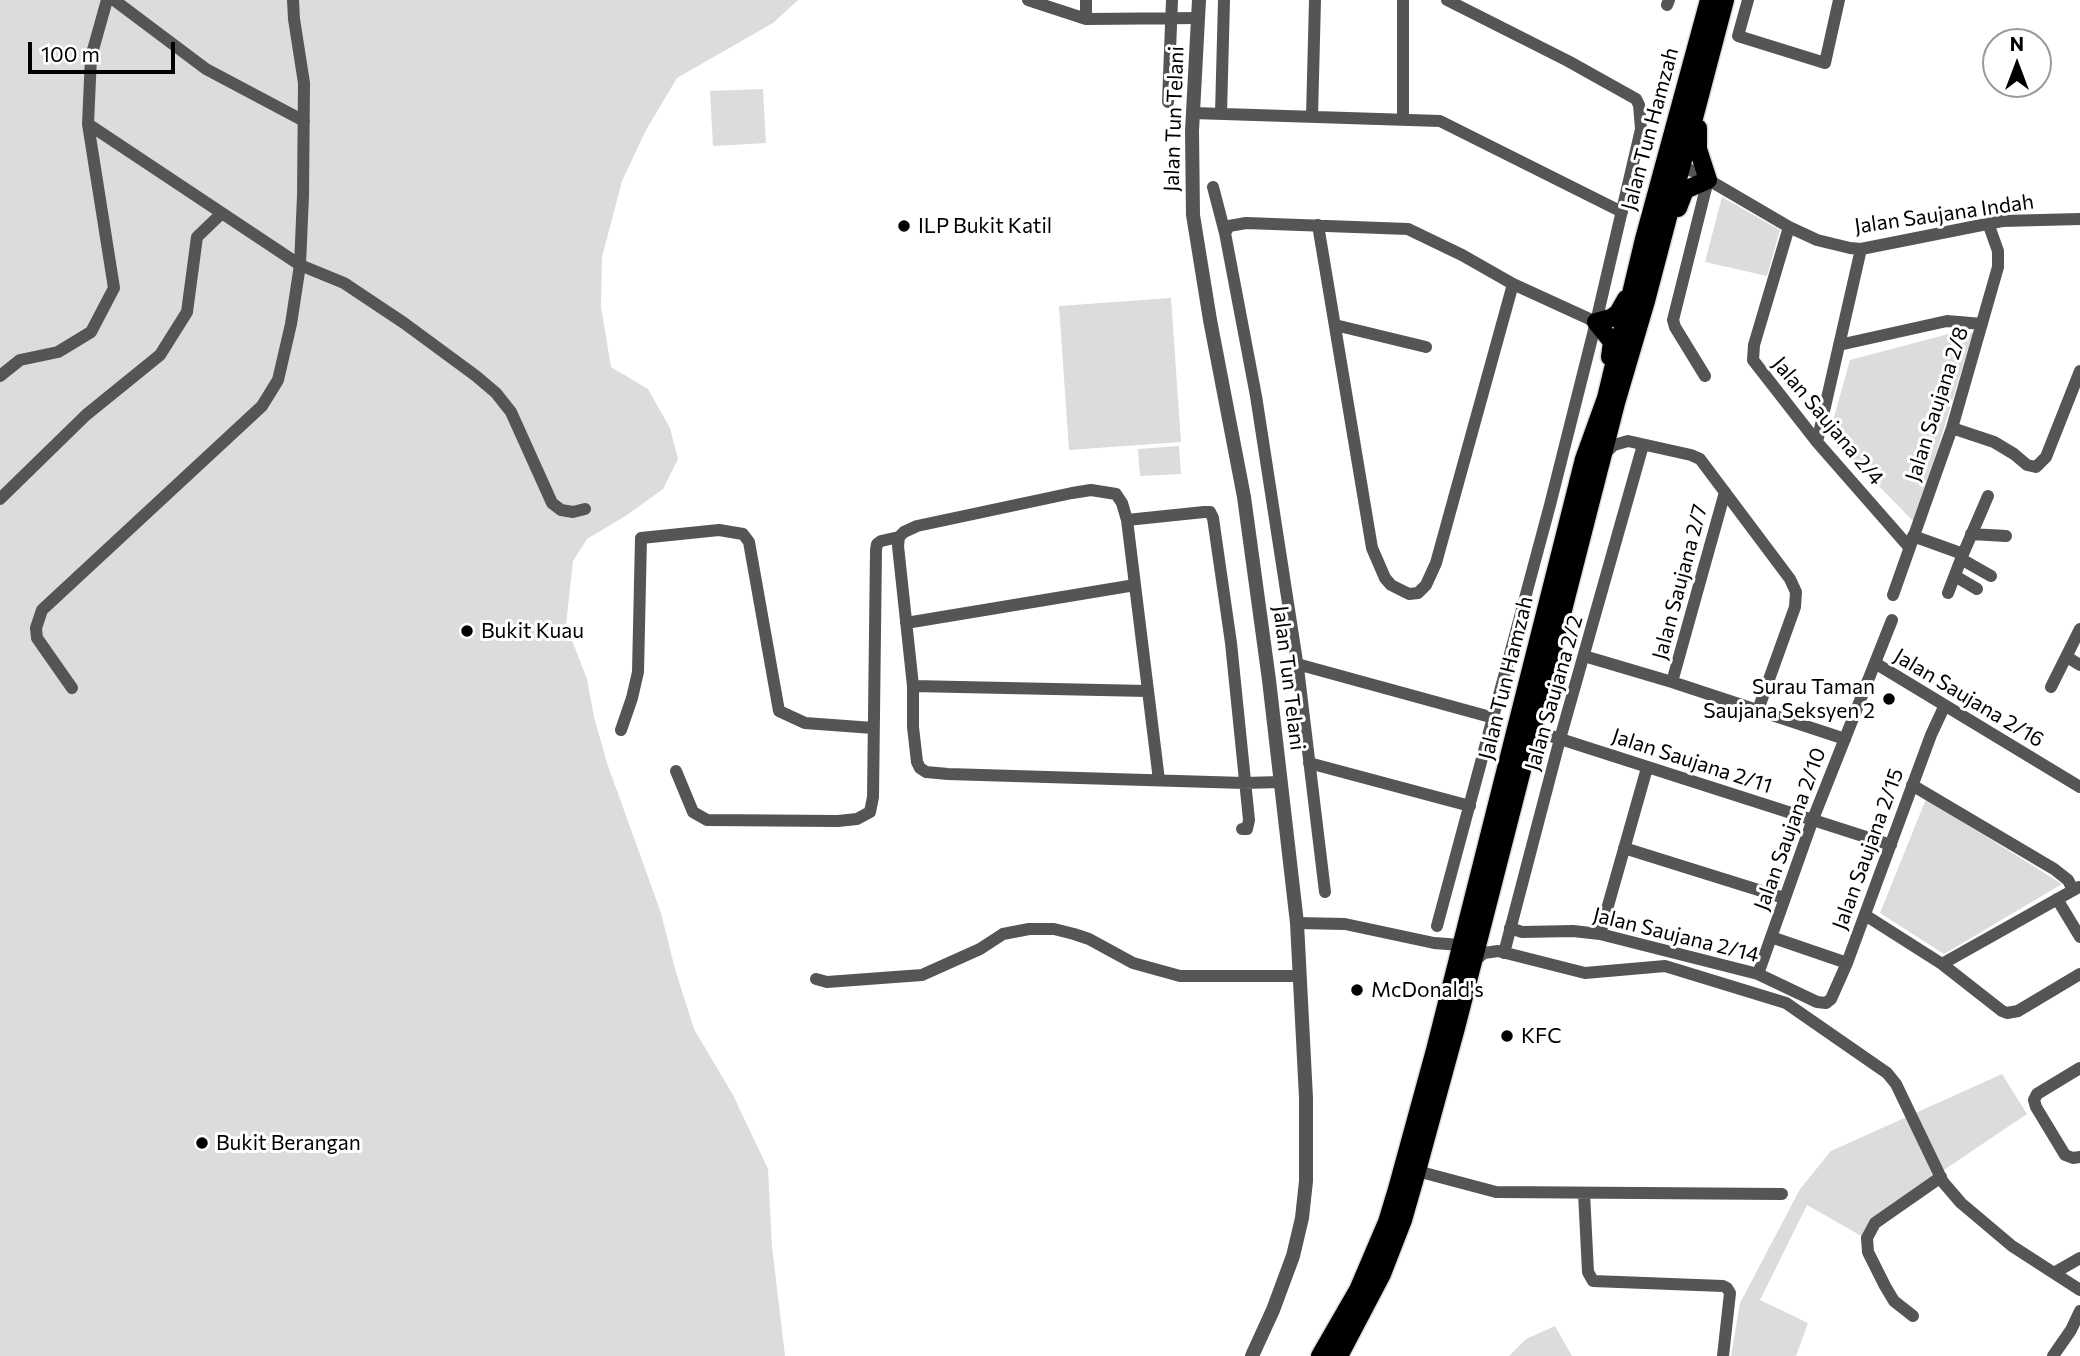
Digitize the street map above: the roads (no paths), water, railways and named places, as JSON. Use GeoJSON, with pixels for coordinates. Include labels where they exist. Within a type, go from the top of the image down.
{"type":"FeatureCollection","features":[{"type":"Feature","properties":{"kind":"main road","name":"Jalan Tun Hamzah"},"geometry":{"type":"LineString","coordinates":[[1339,1356],[1382,1274],[1403,1220],[1417,1171],[1474,961],[1613,415],[1650,284],[1709,0]]}},
{"type":"Feature","properties":{"kind":"main road","name":"Jalan Tun Hamzah"},"geometry":{"type":"LineString","coordinates":[[1320,1356],[1358,1290],[1387,1222],[1422,1100],[1584,459],[1606,398],[1644,239],[1712,51],[1725,0]]}},
{"type":"Feature","properties":{"kind":"main road"},"geometry":{"type":"LineString","coordinates":[[1650,284],[1681,196],[1685,190],[1708,180],[1700,162],[1697,133],[1712,51]]}},
{"type":"Feature","properties":{"kind":"main road"},"geometry":{"type":"LineString","coordinates":[[1584,459],[1612,342],[1597,322],[1618,313],[1626,299],[1644,239]]}},
{"type":"Feature","properties":{"kind":"street"},"geometry":{"type":"LineString","coordinates":[[0,376],[20,360],[58,352],[91,332],[114,288],[88,124],[91,57],[107,0]]}},
{"type":"Feature","properties":{"kind":"street"},"geometry":{"type":"LineString","coordinates":[[114,0],[206,69],[304,121]]}},
{"type":"Feature","properties":{"kind":"street"},"geometry":{"type":"LineString","coordinates":[[72,688],[37,638],[36,628],[42,610],[262,406],[278,380],[285,358],[300,265],[304,83],[293,0]]}},
{"type":"Feature","properties":{"kind":"street"},"geometry":{"type":"LineString","coordinates":[[1028,0],[1086,19],[1198,18]]}},
{"type":"Feature","properties":{"kind":"street"},"geometry":{"type":"LineString","coordinates":[[1086,0],[1086,19]]}},
{"type":"Feature","properties":{"kind":"street"},"geometry":{"type":"LineString","coordinates":[[1168,102],[1172,0]]}},
{"type":"Feature","properties":{"kind":"street","name":"Jalan Tun Telani"},"geometry":{"type":"LineString","coordinates":[[1199,0],[1191,177],[1193,215],[1244,497],[1281,782],[1297,923],[1307,1139],[1302,1218],[1293,1256],[1252,1356]]}},
{"type":"Feature","properties":{"kind":"street"},"geometry":{"type":"LineString","coordinates":[[1221,114],[1224,0]]}},
{"type":"Feature","properties":{"kind":"street"},"geometry":{"type":"LineString","coordinates":[[1312,117],[1315,0]]}},
{"type":"Feature","properties":{"kind":"street"},"geometry":{"type":"LineString","coordinates":[[1403,0],[1404,120]]}},
{"type":"Feature","properties":{"kind":"street"},"geometry":{"type":"LineString","coordinates":[[1437,926],[1597,322],[1641,130],[1636,99],[1568,61],[1447,0]]}},
{"type":"Feature","properties":{"kind":"street"},"geometry":{"type":"LineString","coordinates":[[1748,0],[1738,36],[1825,63],[1839,0]]}},
{"type":"Feature","properties":{"kind":"street"},"geometry":{"type":"LineString","coordinates":[[1193,113],[1440,121],[1622,212]]}},
{"type":"Feature","properties":{"kind":"street"},"geometry":{"type":"LineString","coordinates":[[88,124],[300,265],[344,283],[476,376],[496,393],[511,412],[552,503],[561,510],[573,512],[584,509]]}},
{"type":"Feature","properties":{"kind":"street","name":"Jalan Saujana Indah"},"geometry":{"type":"LineString","coordinates":[[1673,164],[1708,180],[1789,227],[1827,243],[1861,250],[1988,223],[2017,219],[2080,219]]}},
{"type":"Feature","properties":{"kind":"street"},"geometry":{"type":"LineString","coordinates":[[1705,376],[1673,320],[1708,180]]}},
{"type":"Feature","properties":{"kind":"street"},"geometry":{"type":"LineString","coordinates":[[1213,187],[1225,233],[1255,396],[1297,664],[1325,892]]}},
{"type":"Feature","properties":{"kind":"street"},"geometry":{"type":"LineString","coordinates":[[0,499],[86,415],[160,355],[187,312],[197,237],[222,213]]}},
{"type":"Feature","properties":{"kind":"street"},"geometry":{"type":"LineString","coordinates":[[1225,233],[1229,226],[1236,223],[1408,229],[1513,285],[1597,322]]}},
{"type":"Feature","properties":{"kind":"street","name":"Jalan Saujana 2/8"},"geometry":{"type":"LineString","coordinates":[[1893,595],[1952,429],[1999,259],[1988,223]]}},
{"type":"Feature","properties":{"kind":"street"},"geometry":{"type":"LineString","coordinates":[[1318,225],[1376,561],[1391,585],[1409,594],[1418,593],[1426,586],[1436,563],[1513,285]]}},
{"type":"Feature","properties":{"kind":"street","name":"Jalan Saujana 2/4"},"geometry":{"type":"LineString","coordinates":[[1789,227],[1754,345],[1753,360],[1817,442],[1911,542]]}},
{"type":"Feature","properties":{"kind":"street"},"geometry":{"type":"LineString","coordinates":[[1817,442],[1861,250]]}},
{"type":"Feature","properties":{"kind":"street"},"geometry":{"type":"LineString","coordinates":[[1839,345],[1947,321],[1982,324]]}},
{"type":"Feature","properties":{"kind":"street"},"geometry":{"type":"LineString","coordinates":[[1335,325],[1426,347]]}},
{"type":"Feature","properties":{"kind":"street"},"geometry":{"type":"LineString","coordinates":[[1952,429],[1994,442],[2027,465],[2036,467],[2046,457],[2080,371]]}},
{"type":"Feature","properties":{"kind":"street"},"geometry":{"type":"LineString","coordinates":[[1613,415],[1618,430],[1628,441]]}},
{"type":"Feature","properties":{"kind":"street"},"geometry":{"type":"LineString","coordinates":[[1603,455],[1614,445],[1628,441],[1700,459],[1790,579],[1796,592],[1795,607],[1758,710]]}},
{"type":"Feature","properties":{"kind":"street","name":"Jalan Saujana 2/2"},"geometry":{"type":"LineString","coordinates":[[1501,952],[1510,928],[1556,738],[1584,656],[1643,444]]}},
{"type":"Feature","properties":{"kind":"street"},"geometry":{"type":"LineString","coordinates":[[1159,780],[1127,520],[1122,503],[1116,495],[1091,491],[1072,493],[917,526],[904,532],[898,546],[913,686],[913,727],[917,762],[926,772],[1244,783],[1281,782]]}},
{"type":"Feature","properties":{"kind":"street","name":"Jalan Saujana 2/7"},"geometry":{"type":"LineString","coordinates":[[1672,682],[1724,492]]}},
{"type":"Feature","properties":{"kind":"street"},"geometry":{"type":"LineString","coordinates":[[1948,593],[1988,496]]}},
{"type":"Feature","properties":{"kind":"street"},"geometry":{"type":"LineString","coordinates":[[1127,520],[1204,512],[1213,517],[1231,643],[1248,827],[1242,829]]}},
{"type":"Feature","properties":{"kind":"street"},"geometry":{"type":"LineString","coordinates":[[621,730],[638,672],[640,538],[719,530],[743,534],[749,542],[779,711],[805,723],[873,727]]}},
{"type":"Feature","properties":{"kind":"street"},"geometry":{"type":"LineString","coordinates":[[1971,534],[2006,536]]}},
{"type":"Feature","properties":{"kind":"street"},"geometry":{"type":"LineString","coordinates":[[676,771],[693,812],[707,820],[857,819],[870,812],[876,550],[881,541],[900,537]]}},
{"type":"Feature","properties":{"kind":"street"},"geometry":{"type":"LineString","coordinates":[[1911,542],[1962,557],[1991,576]]}},
{"type":"Feature","properties":{"kind":"street"},"geometry":{"type":"LineString","coordinates":[[1955,576],[1977,589]]}},
{"type":"Feature","properties":{"kind":"street"},"geometry":{"type":"LineString","coordinates":[[906,623],[1135,585]]}},
{"type":"Feature","properties":{"kind":"street","name":"Jalan Saujana 2/10"},"geometry":{"type":"LineString","coordinates":[[1758,974],[1813,820],[1892,620]]}},
{"type":"Feature","properties":{"kind":"street"},"geometry":{"type":"LineString","coordinates":[[2051,687],[2080,629]]}},
{"type":"Feature","properties":{"kind":"street"},"geometry":{"type":"LineString","coordinates":[[1584,656],[1845,739]]}},
{"type":"Feature","properties":{"kind":"street"},"geometry":{"type":"LineString","coordinates":[[2067,657],[2080,665]]}},
{"type":"Feature","properties":{"kind":"street","name":"Jalan Saujana 2/16"},"geometry":{"type":"LineString","coordinates":[[1875,663],[2080,787]]}},
{"type":"Feature","properties":{"kind":"street"},"geometry":{"type":"LineString","coordinates":[[1297,664],[1494,718]]}},
{"type":"Feature","properties":{"kind":"street"},"geometry":{"type":"LineString","coordinates":[[913,686],[1147,691]]}},
{"type":"Feature","properties":{"kind":"street","name":"Jalan Saujana 2/15"},"geometry":{"type":"LineString","coordinates":[[1821,1003],[1831,999],[1847,963],[1912,785],[1944,707]]}},
{"type":"Feature","properties":{"kind":"street"},"geometry":{"type":"LineString","coordinates":[[1537,712],[1542,726],[1556,738]]}},
{"type":"Feature","properties":{"kind":"street"},"geometry":{"type":"LineString","coordinates":[[1528,749],[1539,740],[1556,738]]}},
{"type":"Feature","properties":{"kind":"street","name":"Jalan Saujana 2/11"},"geometry":{"type":"LineString","coordinates":[[1556,738],[1891,845]]}},
{"type":"Feature","properties":{"kind":"street"},"geometry":{"type":"LineString","coordinates":[[1309,762],[1469,806]]}},
{"type":"Feature","properties":{"kind":"street"},"geometry":{"type":"LineString","coordinates":[[1600,934],[1647,768]]}},
{"type":"Feature","properties":{"kind":"street"},"geometry":{"type":"LineString","coordinates":[[1912,785],[2054,869],[2077,888],[1942,964]]}},
{"type":"Feature","properties":{"kind":"street"},"geometry":{"type":"LineString","coordinates":[[1624,848],[1784,898]]}},
{"type":"Feature","properties":{"kind":"street"},"geometry":{"type":"LineString","coordinates":[[2057,899],[2080,937]]}},
{"type":"Feature","properties":{"kind":"street"},"geometry":{"type":"LineString","coordinates":[[1865,915],[1942,964],[2007,1013],[2018,1010],[2080,974]]}},
{"type":"Feature","properties":{"kind":"street"},"geometry":{"type":"LineString","coordinates":[[1297,923],[1345,924],[1434,943],[1461,945]]}},
{"type":"Feature","properties":{"kind":"street"},"geometry":{"type":"LineString","coordinates":[[1482,927],[1489,941],[1501,952]]}},
{"type":"Feature","properties":{"kind":"street","name":"Jalan Saujana 2/14"},"geometry":{"type":"LineString","coordinates":[[1510,928],[1522,932],[1573,931],[1600,934],[1758,974],[1821,1003]]}},
{"type":"Feature","properties":{"kind":"street"},"geometry":{"type":"LineString","coordinates":[[816,979],[827,982],[922,975],[945,966],[1003,934],[1029,929],[1054,929],[1074,934],[1089,939],[1121,959],[1181,976],[1300,976]]}},
{"type":"Feature","properties":{"kind":"street"},"geometry":{"type":"LineString","coordinates":[[1771,937],[1847,963]]}},
{"type":"Feature","properties":{"kind":"street"},"geometry":{"type":"LineString","coordinates":[[1474,961],[1484,953],[1501,952],[1585,973],[1665,966],[1786,1003],[1875,1063],[1896,1084],[1941,1177],[1961,1203],[2012,1246],[2080,1290]]}},
{"type":"Feature","properties":{"kind":"street"},"geometry":{"type":"LineString","coordinates":[[1817,1023],[1821,1003]]}},
{"type":"Feature","properties":{"kind":"street"},"geometry":{"type":"LineString","coordinates":[[2076,1158],[2065,1155],[2034,1100],[2037,1094],[2080,1068]]}},
{"type":"Feature","properties":{"kind":"street"},"geometry":{"type":"LineString","coordinates":[[1417,1171],[1496,1192],[1782,1194]]}},
{"type":"Feature","properties":{"kind":"street"},"geometry":{"type":"LineString","coordinates":[[1913,1316],[1894,1301],[1885,1286],[1868,1252],[1867,1238],[1875,1223],[1941,1177]]}},
{"type":"Feature","properties":{"kind":"street"},"geometry":{"type":"LineString","coordinates":[[1584,1193],[1587,1272],[1590,1277],[1599,1282],[1727,1288],[1730,1293],[1723,1356]]}},
{"type":"Feature","properties":{"kind":"street"},"geometry":{"type":"LineString","coordinates":[[2054,1273],[2080,1258]]}},
{"type":"Feature","properties":{"kind":"street"},"geometry":{"type":"LineString","coordinates":[[2053,1356],[2071,1331],[2080,1311]]}},
{"type":"Feature","properties":{"kind":"place","name":"ILP Bukit Katil"},"geometry":{"type":"Point","coordinates":[904,226]}},
{"type":"Feature","properties":{"kind":"place","name":"Bukit Kuau"},"geometry":{"type":"Point","coordinates":[467,631]}},
{"type":"Feature","properties":{"kind":"place","name":"Surau Taman Saujana Seksyen 2"},"geometry":{"type":"Point","coordinates":[1889,699]}},
{"type":"Feature","properties":{"kind":"place","name":"McDonald's"},"geometry":{"type":"Point","coordinates":[1357,990]}},
{"type":"Feature","properties":{"kind":"place","name":"KFC"},"geometry":{"type":"Point","coordinates":[1507,1036]}},
{"type":"Feature","properties":{"kind":"place","name":"Bukit Berangan"},"geometry":{"type":"Point","coordinates":[202,1143]}}]}
